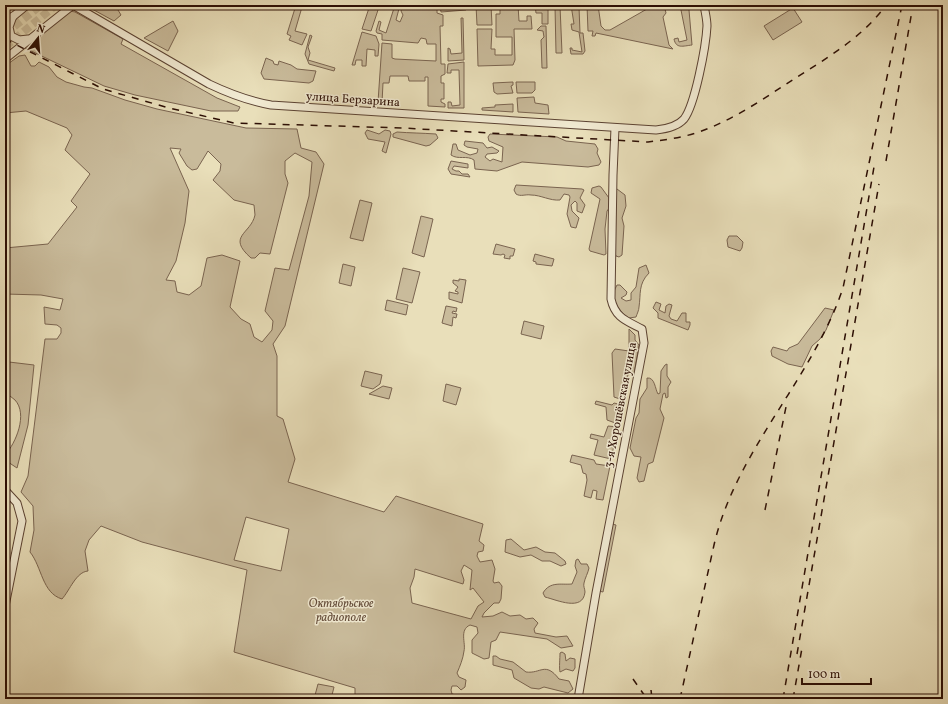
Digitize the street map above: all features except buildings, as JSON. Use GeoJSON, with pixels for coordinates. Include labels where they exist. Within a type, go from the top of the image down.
{"type":"FeatureCollection","features":[{"type":"Feature","properties":{"kind":"street"},"geometry":{"type":"LineString","coordinates":[[5,23],[27,5]]}},
{"type":"Feature","properties":{"kind":"street"},"geometry":{"type":"LineString","coordinates":[[5,60],[73,5]]}},
{"type":"Feature","properties":{"kind":"street","name":"улица Берзарина"},"geometry":{"type":"LineString","coordinates":[[73,5],[209,84],[226,93],[256,102],[272,105],[656,130],[676,125],[688,112],[695,91],[706,36],[707,25],[704,5]]}},
{"type":"Feature","properties":{"kind":"street"},"geometry":{"type":"LineString","coordinates":[[85,5],[90,15]]}},
{"type":"Feature","properties":{"kind":"street"},"geometry":{"type":"LineString","coordinates":[[13,16],[9,27],[12,36],[19,40],[32,38]]}},
{"type":"Feature","properties":{"kind":"street","name":"3-я Хорошёвская улица"},"geometry":{"type":"LineString","coordinates":[[578,699],[597,586],[644,343],[642,329],[624,321],[615,310],[611,299],[615,128]]}},
{"type":"Feature","properties":{"kind":"street"},"geometry":{"type":"LineString","coordinates":[[5,490],[12,496],[20,509],[21,528],[5,606]]}},
{"type":"Feature","properties":{"kind":"green space"},"geometry":{"type":"Polygon","coordinates":[[[100,5],[115,5],[121,15],[114,21],[92,9],[97,6],[99,9],[101,7],[100,5]]]}},
{"type":"Feature","properties":{"kind":"green space"},"geometry":{"type":"Polygon","coordinates":[[[296,5],[302,7],[295,31],[307,34],[302,45],[289,40],[291,36],[287,34],[296,5]]]}},
{"type":"Feature","properties":{"kind":"green space"},"geometry":{"type":"Polygon","coordinates":[[[370,5],[376,6],[378,10],[371,31],[362,29],[370,5]]]}},
{"type":"Feature","properties":{"kind":"green space"},"geometry":{"type":"Polygon","coordinates":[[[395,5],[400,5],[396,20],[400,22],[403,15],[401,11],[403,5],[437,5],[437,13],[443,15],[443,26],[440,26],[441,64],[445,64],[445,74],[441,76],[441,83],[444,83],[444,99],[441,99],[441,102],[445,104],[445,107],[428,106],[428,77],[425,77],[425,81],[409,81],[408,76],[390,76],[389,83],[383,83],[382,103],[378,102],[382,43],[392,44],[392,58],[395,59],[436,61],[436,44],[427,44],[426,39],[421,38],[418,43],[382,40],[382,34],[377,33],[376,31],[379,21],[381,22],[379,30],[386,33],[395,5]]]}},
{"type":"Feature","properties":{"kind":"green space"},"geometry":{"type":"Polygon","coordinates":[[[440,5],[466,5],[466,10],[441,12],[440,5]]]}},
{"type":"Feature","properties":{"kind":"green space"},"geometry":{"type":"Polygon","coordinates":[[[476,5],[491,5],[492,25],[477,25],[476,5]]]}},
{"type":"Feature","properties":{"kind":"green space"},"geometry":{"type":"Polygon","coordinates":[[[500,5],[518,5],[519,21],[527,21],[527,16],[531,16],[532,29],[514,29],[515,60],[513,65],[478,66],[477,29],[492,29],[491,49],[495,49],[495,55],[512,55],[512,37],[496,37],[496,14],[500,14],[500,5]]]}},
{"type":"Feature","properties":{"kind":"green space"},"geometry":{"type":"Polygon","coordinates":[[[535,5],[548,5],[548,24],[542,24],[542,13],[536,13],[535,5]]]}},
{"type":"Feature","properties":{"kind":"green space"},"geometry":{"type":"Polygon","coordinates":[[[571,5],[579,7],[580,33],[583,33],[585,51],[583,54],[571,54],[570,48],[572,48],[572,50],[582,52],[579,32],[572,30],[571,24],[574,24],[571,5]]]}},
{"type":"Feature","properties":{"kind":"green space"},"geometry":{"type":"Polygon","coordinates":[[[587,5],[598,5],[601,26],[605,30],[610,30],[654,5],[664,5],[666,13],[663,17],[669,45],[673,49],[596,33],[595,36],[592,36],[593,31],[588,31],[587,5]]]}},
{"type":"Feature","properties":{"kind":"green space"},"geometry":{"type":"Polygon","coordinates":[[[680,5],[688,5],[692,45],[678,46],[674,39],[678,38],[679,42],[687,40],[680,5]]]}},
{"type":"Feature","properties":{"kind":"green space"},"geometry":{"type":"Polygon","coordinates":[[[555,6],[560,6],[562,53],[556,53],[555,6]]]}},
{"type":"Feature","properties":{"kind":"green space"},"geometry":{"type":"Polygon","coordinates":[[[793,8],[802,22],[773,40],[764,26],[793,8]]]}},
{"type":"Feature","properties":{"kind":"green space"},"geometry":{"type":"Polygon","coordinates":[[[70,11],[75,12],[123,39],[121,44],[217,98],[240,107],[238,111],[211,111],[135,95],[104,86],[23,47],[70,11]]]}},
{"type":"Feature","properties":{"kind":"green space"},"geometry":{"type":"Polygon","coordinates":[[[461,18],[463,18],[464,60],[448,61],[448,48],[450,49],[451,54],[462,53],[461,18]]]}},
{"type":"Feature","properties":{"kind":"green space"},"geometry":{"type":"Polygon","coordinates":[[[173,21],[178,31],[168,51],[144,38],[173,21]]]}},
{"type":"Feature","properties":{"kind":"green space"},"geometry":{"type":"Polygon","coordinates":[[[541,26],[546,26],[547,68],[542,68],[541,40],[544,37],[543,31],[537,30],[541,26]]]}},
{"type":"Feature","properties":{"kind":"green space"},"geometry":{"type":"Polygon","coordinates":[[[362,32],[376,36],[379,44],[378,56],[375,56],[375,50],[367,49],[366,66],[362,66],[362,60],[356,60],[355,65],[352,65],[362,32]]]}},
{"type":"Feature","properties":{"kind":"green space"},"geometry":{"type":"Polygon","coordinates":[[[310,35],[312,36],[308,47],[310,53],[308,60],[335,68],[334,71],[309,64],[305,54],[310,35]]]}},
{"type":"Feature","properties":{"kind":"green space","name":"Октябрьское радиополе"},"geometry":{"type":"Polygon","coordinates":[[[25,55],[31,66],[35,66],[39,62],[49,67],[57,77],[66,82],[92,88],[125,100],[157,109],[246,128],[297,129],[301,148],[316,152],[324,164],[285,326],[273,344],[277,356],[277,416],[283,419],[295,459],[288,482],[384,512],[396,496],[483,524],[479,541],[484,545],[483,551],[478,552],[477,556],[480,562],[492,560],[495,569],[493,581],[494,583],[499,582],[502,586],[501,599],[499,603],[494,603],[482,617],[493,616],[502,612],[510,616],[520,615],[526,619],[533,618],[538,623],[534,629],[535,633],[556,637],[567,636],[573,646],[561,648],[547,639],[500,632],[496,640],[491,642],[489,658],[484,659],[472,653],[472,640],[478,633],[477,627],[470,625],[464,633],[464,654],[457,673],[459,677],[466,680],[465,687],[461,690],[457,686],[452,686],[451,690],[452,694],[473,699],[355,699],[355,688],[234,652],[247,570],[142,542],[101,526],[89,540],[85,551],[88,571],[84,572],[77,578],[62,599],[55,596],[50,591],[30,552],[34,530],[33,506],[21,492],[28,476],[45,339],[57,339],[61,333],[61,328],[57,325],[45,324],[44,307],[60,310],[63,299],[41,295],[5,294],[5,248],[48,244],[77,207],[71,201],[90,174],[65,150],[72,135],[67,128],[26,111],[5,113],[5,66],[19,56],[25,55]],[[170,148],[189,191],[185,223],[176,261],[166,280],[175,281],[177,292],[189,295],[201,286],[207,258],[222,255],[240,261],[230,307],[241,319],[250,324],[254,337],[262,342],[272,330],[273,321],[265,311],[275,268],[289,270],[309,196],[312,162],[295,153],[285,161],[285,174],[288,183],[270,254],[260,253],[255,258],[251,258],[244,251],[240,240],[253,221],[255,215],[254,205],[234,200],[213,180],[220,171],[221,164],[208,151],[197,169],[192,170],[187,166],[179,153],[181,149],[170,148]],[[246,517],[234,560],[281,571],[289,529],[246,517]],[[464,565],[461,571],[464,580],[463,584],[415,569],[410,588],[412,603],[471,619],[478,606],[484,602],[473,588],[470,590],[472,570],[464,565]]]}},
{"type":"Feature","properties":{"kind":"green space"},"geometry":{"type":"Polygon","coordinates":[[[266,58],[273,61],[274,64],[278,65],[279,61],[291,65],[297,69],[316,71],[313,81],[309,83],[264,79],[261,73],[266,58]]]}},
{"type":"Feature","properties":{"kind":"green space"},"geometry":{"type":"Polygon","coordinates":[[[464,62],[464,108],[448,108],[448,102],[451,102],[452,106],[460,105],[459,70],[451,70],[451,73],[447,73],[448,64],[464,62]]]}},
{"type":"Feature","properties":{"kind":"green space"},"geometry":{"type":"Polygon","coordinates":[[[513,82],[513,85],[511,86],[513,93],[497,94],[494,92],[493,83],[513,82]]]}},
{"type":"Feature","properties":{"kind":"green space"},"geometry":{"type":"Polygon","coordinates":[[[516,82],[535,82],[535,90],[532,93],[517,93],[516,82]]]}},
{"type":"Feature","properties":{"kind":"green space"},"geometry":{"type":"Polygon","coordinates":[[[534,97],[535,103],[548,105],[549,114],[518,112],[517,98],[534,97]]]}},
{"type":"Feature","properties":{"kind":"green space"},"geometry":{"type":"Polygon","coordinates":[[[513,104],[513,112],[482,110],[482,108],[495,107],[495,105],[513,104]]]}},
{"type":"Feature","properties":{"kind":"green space"},"geometry":{"type":"Polygon","coordinates":[[[367,130],[379,134],[385,130],[390,131],[391,134],[386,153],[382,151],[385,142],[368,139],[365,133],[367,130]]]}},
{"type":"Feature","properties":{"kind":"green space"},"geometry":{"type":"Polygon","coordinates":[[[397,132],[436,134],[438,138],[430,145],[426,146],[393,137],[393,134],[397,132]]]}},
{"type":"Feature","properties":{"kind":"green space"},"geometry":{"type":"Polygon","coordinates":[[[490,134],[557,137],[566,141],[595,144],[598,149],[597,153],[601,162],[599,165],[588,167],[522,162],[497,171],[475,169],[474,160],[451,155],[453,144],[456,144],[458,150],[470,155],[477,153],[478,149],[467,147],[464,145],[465,141],[483,143],[487,148],[492,147],[499,151],[497,153],[487,154],[485,157],[490,161],[493,159],[502,162],[503,147],[489,141],[488,137],[490,134]]]}},
{"type":"Feature","properties":{"kind":"green space"},"geometry":{"type":"Polygon","coordinates":[[[451,161],[468,164],[468,168],[454,166],[452,169],[459,171],[462,174],[468,174],[470,177],[451,174],[448,169],[451,161]]]}},
{"type":"Feature","properties":{"kind":"green space"},"geometry":{"type":"Polygon","coordinates":[[[516,185],[584,190],[580,198],[585,205],[582,213],[577,211],[577,203],[575,201],[571,205],[572,211],[579,218],[576,228],[571,227],[567,214],[570,197],[569,195],[564,194],[560,200],[556,200],[535,195],[520,195],[516,194],[514,190],[516,185]]]}},
{"type":"Feature","properties":{"kind":"green space"},"geometry":{"type":"Polygon","coordinates":[[[599,186],[609,198],[610,207],[607,211],[605,229],[606,254],[604,255],[590,251],[589,249],[600,199],[591,193],[592,188],[599,186]]]}},
{"type":"Feature","properties":{"kind":"green space"},"geometry":{"type":"Polygon","coordinates":[[[617,189],[625,195],[626,206],[622,218],[624,226],[622,255],[619,257],[616,256],[615,253],[615,191],[617,189]]]}},
{"type":"Feature","properties":{"kind":"green space"},"geometry":{"type":"Polygon","coordinates":[[[360,200],[372,203],[363,241],[350,238],[360,200]]]}},
{"type":"Feature","properties":{"kind":"green space"},"geometry":{"type":"Polygon","coordinates":[[[421,216],[433,219],[424,257],[412,253],[421,216]]]}},
{"type":"Feature","properties":{"kind":"green space"},"geometry":{"type":"Polygon","coordinates":[[[729,236],[737,236],[743,242],[740,251],[728,247],[727,240],[729,236]]]}},
{"type":"Feature","properties":{"kind":"green space"},"geometry":{"type":"Polygon","coordinates":[[[496,244],[515,249],[513,256],[510,256],[510,259],[504,258],[505,255],[503,254],[493,254],[496,244]]]}},
{"type":"Feature","properties":{"kind":"green space"},"geometry":{"type":"Polygon","coordinates":[[[535,254],[554,259],[552,266],[536,264],[536,262],[533,261],[535,254]]]}},
{"type":"Feature","properties":{"kind":"green space"},"geometry":{"type":"Polygon","coordinates":[[[343,264],[355,267],[351,286],[339,283],[343,264]]]}},
{"type":"Feature","properties":{"kind":"green space"},"geometry":{"type":"Polygon","coordinates":[[[646,265],[649,273],[643,281],[638,311],[636,317],[629,318],[620,310],[615,302],[613,295],[614,291],[617,285],[620,285],[627,292],[626,295],[621,298],[626,301],[631,300],[631,293],[636,287],[639,268],[646,265]]]}},
{"type":"Feature","properties":{"kind":"green space"},"geometry":{"type":"Polygon","coordinates":[[[403,268],[420,272],[412,303],[396,299],[403,268]]]}},
{"type":"Feature","properties":{"kind":"green space"},"geometry":{"type":"Polygon","coordinates":[[[459,279],[466,280],[462,303],[449,299],[449,292],[458,294],[458,292],[455,291],[458,287],[453,283],[453,280],[459,281],[459,279]]]}},
{"type":"Feature","properties":{"kind":"green space"},"geometry":{"type":"Polygon","coordinates":[[[387,300],[408,305],[406,315],[385,310],[387,300]]]}},
{"type":"Feature","properties":{"kind":"green space"},"geometry":{"type":"Polygon","coordinates":[[[656,302],[661,304],[659,310],[665,313],[666,306],[669,304],[672,305],[669,316],[671,319],[677,321],[682,313],[686,313],[686,322],[690,322],[688,330],[658,318],[658,313],[653,308],[656,302]]]}},
{"type":"Feature","properties":{"kind":"green space"},"geometry":{"type":"Polygon","coordinates":[[[446,306],[457,308],[456,312],[453,311],[452,313],[457,314],[456,318],[453,317],[452,326],[442,323],[446,306]]]}},
{"type":"Feature","properties":{"kind":"green space"},"geometry":{"type":"Polygon","coordinates":[[[825,308],[834,310],[826,330],[820,339],[812,346],[802,367],[788,364],[772,356],[771,351],[773,347],[787,351],[789,348],[798,344],[825,308]]]}},
{"type":"Feature","properties":{"kind":"green space"},"geometry":{"type":"Polygon","coordinates":[[[524,321],[544,326],[541,339],[521,334],[524,321]]]}},
{"type":"Feature","properties":{"kind":"green space"},"geometry":{"type":"Polygon","coordinates":[[[629,329],[635,335],[635,340],[639,345],[634,374],[630,373],[636,348],[633,349],[623,400],[614,397],[612,353],[615,349],[629,351],[629,329]]]}},
{"type":"Feature","properties":{"kind":"green space"},"geometry":{"type":"Polygon","coordinates":[[[5,359],[9,362],[34,365],[28,425],[17,468],[5,460],[5,455],[13,443],[19,428],[20,413],[19,406],[15,400],[5,392],[5,359]]]}},
{"type":"Feature","properties":{"kind":"green space"},"geometry":{"type":"Polygon","coordinates":[[[667,364],[667,376],[671,382],[668,387],[668,397],[666,398],[665,393],[663,394],[660,409],[664,418],[653,462],[648,464],[644,481],[639,482],[637,478],[641,457],[634,456],[630,448],[636,418],[639,413],[640,399],[647,388],[647,378],[652,379],[658,394],[660,393],[661,371],[667,364]]]}},
{"type":"Feature","properties":{"kind":"green space"},"geometry":{"type":"Polygon","coordinates":[[[365,371],[382,375],[380,384],[373,389],[361,386],[365,371]]]}},
{"type":"Feature","properties":{"kind":"green space"},"geometry":{"type":"Polygon","coordinates":[[[446,384],[461,388],[456,405],[443,401],[446,384]]]}},
{"type":"Feature","properties":{"kind":"green space"},"geometry":{"type":"Polygon","coordinates":[[[383,386],[392,388],[389,399],[369,394],[383,386]]]}},
{"type":"Feature","properties":{"kind":"green space"},"geometry":{"type":"Polygon","coordinates":[[[596,401],[612,405],[614,403],[622,405],[618,424],[607,420],[606,407],[595,404],[596,401]]]}},
{"type":"Feature","properties":{"kind":"green space"},"geometry":{"type":"Polygon","coordinates":[[[608,426],[618,427],[611,459],[594,455],[598,440],[590,438],[591,434],[604,437],[608,426]]]}},
{"type":"Feature","properties":{"kind":"green space"},"geometry":{"type":"Polygon","coordinates":[[[572,455],[594,460],[596,464],[610,466],[603,500],[596,499],[597,491],[593,490],[591,498],[584,496],[587,480],[586,474],[583,473],[581,465],[570,462],[572,455]]]}},
{"type":"Feature","properties":{"kind":"green space"},"geometry":{"type":"Polygon","coordinates":[[[612,524],[616,525],[603,592],[599,591],[612,524]]]}},
{"type":"Feature","properties":{"kind":"green space"},"geometry":{"type":"Polygon","coordinates":[[[511,539],[524,550],[536,547],[545,552],[555,553],[565,561],[566,564],[561,566],[550,561],[542,561],[531,555],[520,557],[505,552],[506,540],[511,539]]]}},
{"type":"Feature","properties":{"kind":"green space"},"geometry":{"type":"Polygon","coordinates":[[[578,559],[581,564],[587,564],[589,568],[584,584],[585,592],[580,602],[562,602],[545,597],[543,593],[552,585],[572,584],[577,572],[575,566],[576,560],[578,559]]]}},
{"type":"Feature","properties":{"kind":"green space"},"geometry":{"type":"Polygon","coordinates":[[[562,652],[565,654],[566,661],[570,658],[575,659],[575,668],[573,671],[566,669],[560,672],[560,653],[562,652]]]}},
{"type":"Feature","properties":{"kind":"green space"},"geometry":{"type":"Polygon","coordinates":[[[493,656],[513,662],[526,672],[546,669],[559,679],[569,681],[573,689],[568,693],[544,687],[539,689],[531,688],[514,678],[512,670],[493,665],[493,656]]]}},
{"type":"Feature","properties":{"kind":"green space"},"geometry":{"type":"Polygon","coordinates":[[[318,684],[334,687],[331,699],[314,699],[318,684]]]}},
{"type":"Feature","properties":{"kind":"tunnel"},"geometry":{"type":"LineString","coordinates":[[5,34],[41,5]]}},
{"type":"Feature","properties":{"kind":"tunnel"},"geometry":{"type":"LineString","coordinates":[[5,47],[56,5]]}},
{"type":"Feature","properties":{"kind":"railway"},"geometry":{"type":"LineString","coordinates":[[5,39],[103,89],[169,108],[234,123],[402,128],[648,142],[678,138],[696,133],[747,109],[844,46],[867,27],[886,5]]}},
{"type":"Feature","properties":{"kind":"railway"},"geometry":{"type":"LineString","coordinates":[[680,699],[714,545],[725,510],[739,478],[756,446],[813,354],[829,322],[843,288],[902,5]]}},
{"type":"Feature","properties":{"kind":"railway"},"geometry":{"type":"LineString","coordinates":[[886,161],[913,5]]}},
{"type":"Feature","properties":{"kind":"railway"},"geometry":{"type":"LineString","coordinates":[[783,699],[874,167]]}},
{"type":"Feature","properties":{"kind":"railway"},"geometry":{"type":"LineString","coordinates":[[797,654],[879,184]]}},
{"type":"Feature","properties":{"kind":"railway"},"geometry":{"type":"LineString","coordinates":[[765,510],[787,402]]}},
{"type":"Feature","properties":{"kind":"railway"},"geometry":{"type":"LineString","coordinates":[[793,699],[802,648]]}},
{"type":"Feature","properties":{"kind":"railway"},"geometry":{"type":"LineString","coordinates":[[633,679],[647,699]]}},
{"type":"Feature","properties":{"kind":"railway"},"geometry":{"type":"LineString","coordinates":[[651,690],[652,699]]}}]}
